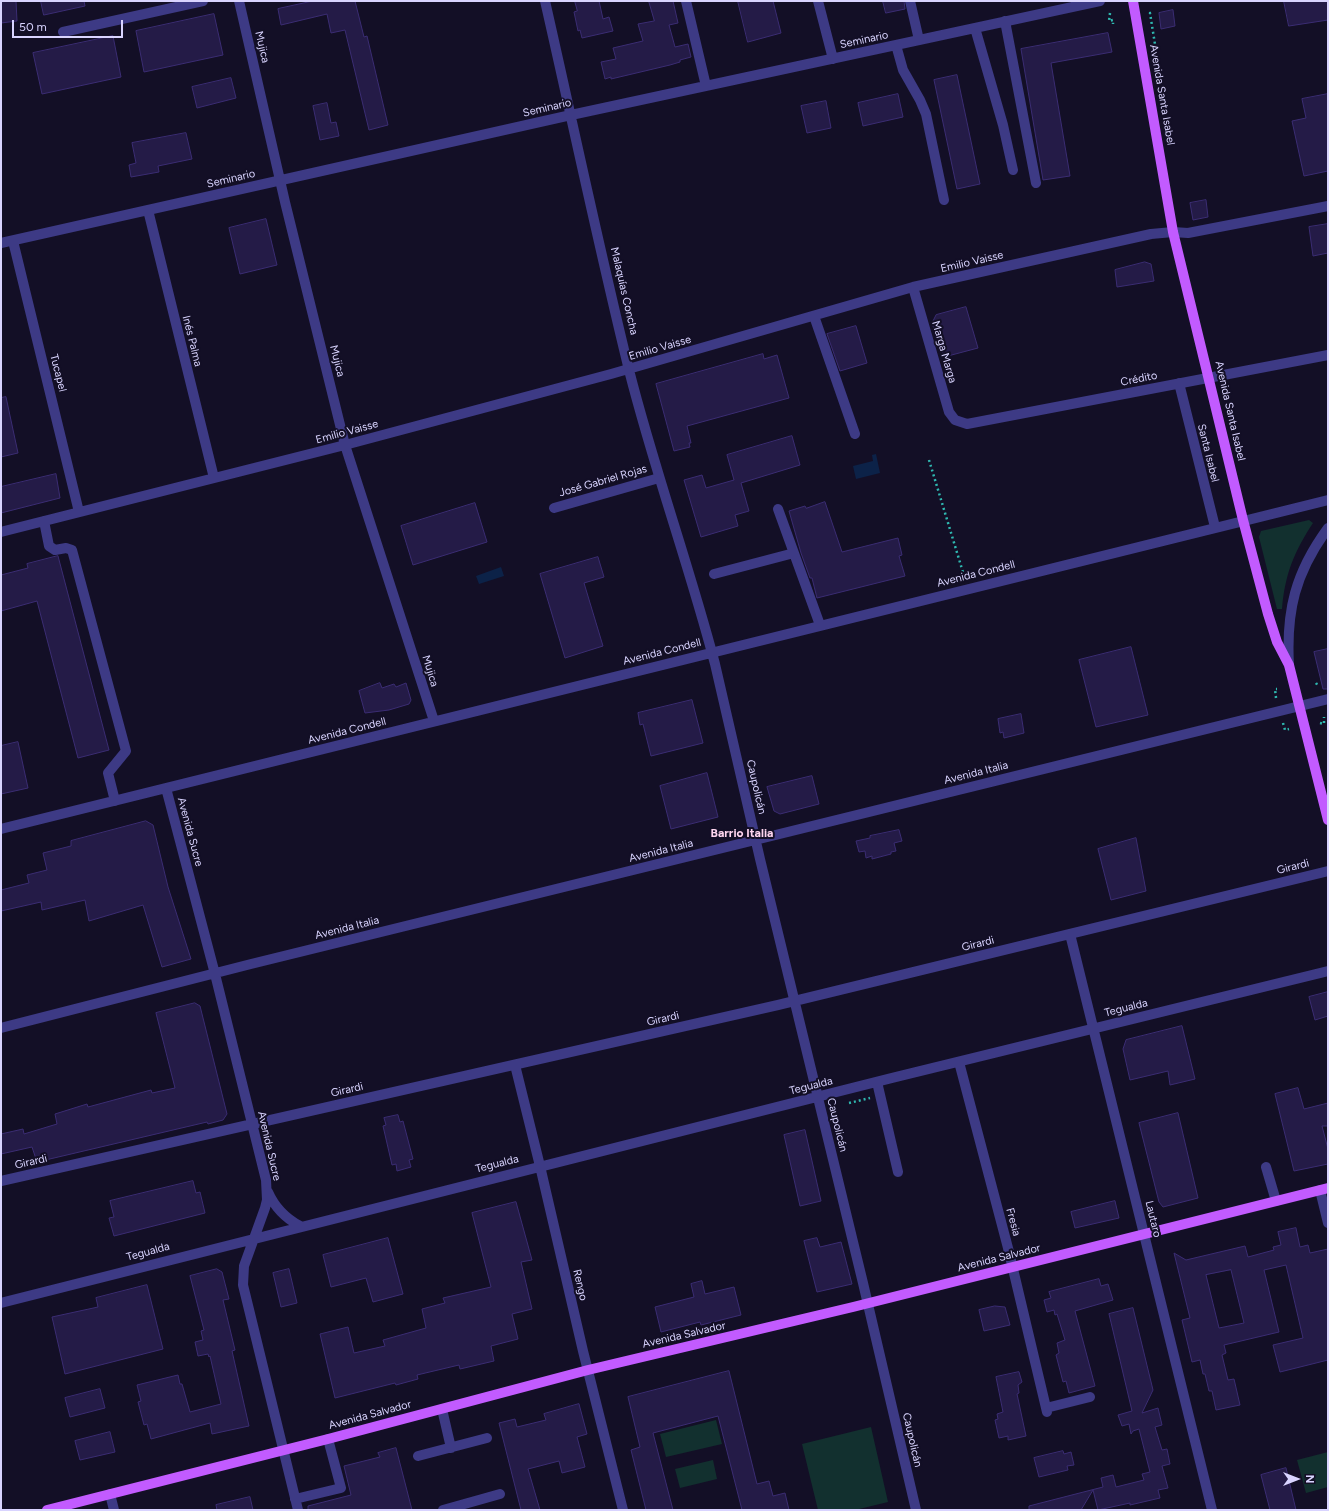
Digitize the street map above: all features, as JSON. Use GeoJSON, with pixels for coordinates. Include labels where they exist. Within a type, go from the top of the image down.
{"type":"FeatureCollection","features":[{"type":"Feature","properties":{"kind":"main road","name":"Avenida Santa Isabel"},"geometry":{"type":"LineString","coordinates":[[1133,1],[1174,232],[1243,520],[1268,614],[1277,642],[1289,665],[1328,820]]}},
{"type":"Feature","properties":{"kind":"main road","name":"Avenida Salvador"},"geometry":{"type":"LineString","coordinates":[[47,1510],[283,1451],[588,1370],[868,1303],[1324,1189]]}},
{"type":"Feature","properties":{"kind":"street"},"geometry":{"type":"LineString","coordinates":[[63,32],[204,1]]}},
{"type":"Feature","properties":{"kind":"street","name":"Mujica"},"geometry":{"type":"LineString","coordinates":[[239,1],[280,180],[345,445],[434,721]]}},
{"type":"Feature","properties":{"kind":"street","name":"Malaquías Concha"},"geometry":{"type":"LineString","coordinates":[[545,1],[629,369],[659,478],[712,652]]}},
{"type":"Feature","properties":{"kind":"street"},"geometry":{"type":"LineString","coordinates":[[686,1],[706,86]]}},
{"type":"Feature","properties":{"kind":"street"},"geometry":{"type":"LineString","coordinates":[[818,1],[833,58]]}},
{"type":"Feature","properties":{"kind":"street"},"geometry":{"type":"LineString","coordinates":[[910,1],[919,40]]}},
{"type":"Feature","properties":{"kind":"street","name":"Seminario"},"geometry":{"type":"LineString","coordinates":[[1,243],[571,115],[1100,1]]}},
{"type":"Feature","properties":{"kind":"street"},"geometry":{"type":"LineString","coordinates":[[1005,22],[1036,183]]}},
{"type":"Feature","properties":{"kind":"street"},"geometry":{"type":"LineString","coordinates":[[975,28],[1003,124],[1013,170]]}},
{"type":"Feature","properties":{"kind":"street"},"geometry":{"type":"LineString","coordinates":[[896,45],[903,70],[926,114],[944,200]]}},
{"type":"Feature","properties":{"kind":"street","name":"Emilio Vaisse"},"geometry":{"type":"LineString","coordinates":[[1,532],[345,445],[629,369],[912,287],[1152,234],[1174,232],[1188,233],[1328,206]]}},
{"type":"Feature","properties":{"kind":"street","name":"Inés Palma"},"geometry":{"type":"LineString","coordinates":[[148,210],[214,478]]}},
{"type":"Feature","properties":{"kind":"street","name":"Tucapel"},"geometry":{"type":"LineString","coordinates":[[13,241],[79,512]]}},
{"type":"Feature","properties":{"kind":"street","name":"Marga Marga"},"geometry":{"type":"LineString","coordinates":[[912,287],[949,412],[956,420]]}},
{"type":"Feature","properties":{"kind":"street"},"geometry":{"type":"LineString","coordinates":[[814,316],[855,434]]}},
{"type":"Feature","properties":{"kind":"street","name":"Crédito"},"geometry":{"type":"LineString","coordinates":[[956,420],[967,424],[979,423],[1328,355]]}},
{"type":"Feature","properties":{"kind":"street","name":"Santa Isabel"},"geometry":{"type":"LineString","coordinates":[[1179,383],[1215,528]]}},
{"type":"Feature","properties":{"kind":"street","name":"José Gabriel Rojas"},"geometry":{"type":"LineString","coordinates":[[554,508],[659,478]]}},
{"type":"Feature","properties":{"kind":"street","name":"Avenida Condell"},"geometry":{"type":"LineString","coordinates":[[1,829],[1328,500]]}},
{"type":"Feature","properties":{"kind":"street"},"geometry":{"type":"LineString","coordinates":[[778,509],[820,625]]}},
{"type":"Feature","properties":{"kind":"street"},"geometry":{"type":"LineString","coordinates":[[44,521],[49,546],[55,550],[66,548],[72,550],[126,751],[108,773],[115,801]]}},
{"type":"Feature","properties":{"kind":"street"},"geometry":{"type":"LineString","coordinates":[[1289,665],[1289,620],[1293,600],[1307,560],[1328,528]]}},
{"type":"Feature","properties":{"kind":"street"},"geometry":{"type":"LineString","coordinates":[[714,574],[794,553]]}},
{"type":"Feature","properties":{"kind":"street","name":"Caupolicán"},"geometry":{"type":"LineString","coordinates":[[712,652],[916,1510]]}},
{"type":"Feature","properties":{"kind":"street","name":"Avenida Italia"},"geometry":{"type":"LineString","coordinates":[[1,1028],[1328,699]]}},
{"type":"Feature","properties":{"kind":"street","name":"Avenida Sucre"},"geometry":{"type":"LineString","coordinates":[[166,788],[215,974],[267,1190],[265,1208],[244,1266],[243,1285],[298,1510]]}},
{"type":"Feature","properties":{"kind":"street","name":"Girardi"},"geometry":{"type":"LineString","coordinates":[[1,1181],[795,1001],[1328,871]]}},
{"type":"Feature","properties":{"kind":"street","name":"Lautaro"},"geometry":{"type":"LineString","coordinates":[[1070,934],[1212,1510]]}},
{"type":"Feature","properties":{"kind":"street","name":"Tegualda"},"geometry":{"type":"LineString","coordinates":[[1,1303],[254,1237],[1328,971]]}},
{"type":"Feature","properties":{"kind":"street","name":"Fresia"},"geometry":{"type":"LineString","coordinates":[[959,1062],[1012,1267],[1046,1410],[1090,1397]]}},
{"type":"Feature","properties":{"kind":"street","name":"Rengo"},"geometry":{"type":"LineString","coordinates":[[515,1065],[623,1510]]}},
{"type":"Feature","properties":{"kind":"street"},"geometry":{"type":"LineString","coordinates":[[877,1082],[898,1172]]}},
{"type":"Feature","properties":{"kind":"street"},"geometry":{"type":"LineString","coordinates":[[1266,1167],[1276,1201]]}},
{"type":"Feature","properties":{"kind":"street"},"geometry":{"type":"LineString","coordinates":[[1324,1189],[1328,1223]]}},
{"type":"Feature","properties":{"kind":"street"},"geometry":{"type":"LineString","coordinates":[[267,1190],[272,1201],[280,1212],[289,1220],[300,1226]]}},
{"type":"Feature","properties":{"kind":"street"},"geometry":{"type":"LineString","coordinates":[[442,1409],[451,1448]]}},
{"type":"Feature","properties":{"kind":"street"},"geometry":{"type":"LineString","coordinates":[[418,1456],[487,1438]]}},
{"type":"Feature","properties":{"kind":"street"},"geometry":{"type":"LineString","coordinates":[[295,1499],[341,1488],[328,1439]]}},
{"type":"Feature","properties":{"kind":"street"},"geometry":{"type":"LineString","coordinates":[[110,1494],[114,1510]]}},
{"type":"Feature","properties":{"kind":"street"},"geometry":{"type":"LineString","coordinates":[[443,1510],[500,1494]]}},
{"type":"Feature","properties":{"kind":"path"},"geometry":{"type":"LineString","coordinates":[[1110,13],[1109,21],[1113,20],[1114,24]]}},
{"type":"Feature","properties":{"kind":"path"},"geometry":{"type":"LineString","coordinates":[[929,460],[961,567]]}},
{"type":"Feature","properties":{"kind":"path"},"geometry":{"type":"LineString","coordinates":[[1276,698],[1275,689],[1277,688]]}},
{"type":"Feature","properties":{"kind":"path"},"geometry":{"type":"LineString","coordinates":[[1320,723],[1324,724],[1324,717]]}},
{"type":"Feature","properties":{"kind":"path"},"geometry":{"type":"LineString","coordinates":[[1283,724],[1285,730],[1289,730]]}},
{"type":"Feature","properties":{"kind":"path"},"geometry":{"type":"LineString","coordinates":[[846,1104],[880,1095]]}},
{"type":"Feature","properties":{"kind":"green space"},"geometry":{"type":"Polygon","coordinates":[[[1309,520],[1313,523],[1296,554],[1288,574],[1283,596],[1282,609],[1277,609],[1259,537],[1261,531],[1309,520]]]}},
{"type":"Feature","properties":{"kind":"green space"},"geometry":{"type":"Polygon","coordinates":[[[716,1420],[722,1444],[666,1457],[660,1434],[716,1420]]]}},
{"type":"Feature","properties":{"kind":"green space"},"geometry":{"type":"Polygon","coordinates":[[[871,1427],[888,1502],[855,1510],[818,1510],[802,1444],[871,1427]]]}},
{"type":"Feature","properties":{"kind":"green space"},"geometry":{"type":"Polygon","coordinates":[[[1328,1452],[1328,1487],[1306,1493],[1297,1460],[1328,1452]]]}},
{"type":"Feature","properties":{"kind":"green space"},"geometry":{"type":"Polygon","coordinates":[[[713,1460],[717,1479],[680,1488],[675,1469],[713,1460]]]}},
{"type":"Feature","properties":{"kind":"water"},"geometry":{"type":"Polygon","coordinates":[[[876,454],[880,473],[856,479],[853,466],[873,461],[872,455],[876,454]]]}},
{"type":"Feature","properties":{"kind":"water"},"geometry":{"type":"Polygon","coordinates":[[[501,567],[504,576],[479,584],[476,576],[501,567]]]}},
{"type":"Feature","properties":{"kind":"building"},"geometry":{"type":"Polygon","coordinates":[[[1,1],[16,1],[17,21],[1,23],[1,1]]]}},
{"type":"Feature","properties":{"kind":"building"},"geometry":{"type":"Polygon","coordinates":[[[41,1],[84,1],[85,6],[44,15],[41,1]]]}},
{"type":"Feature","properties":{"kind":"building"},"geometry":{"type":"Polygon","coordinates":[[[313,1],[355,1],[364,37],[367,36],[388,125],[369,130],[345,30],[331,33],[327,14],[281,25],[278,9],[313,1]]]}},
{"type":"Feature","properties":{"kind":"building"},"geometry":{"type":"Polygon","coordinates":[[[575,1],[599,1],[603,19],[609,17],[613,31],[582,38],[580,30],[578,31],[574,12],[577,11],[575,1]]]}},
{"type":"Feature","properties":{"kind":"building"},"geometry":{"type":"Polygon","coordinates":[[[649,1],[673,1],[678,23],[669,25],[675,47],[688,44],[691,57],[670,65],[611,79],[611,77],[605,79],[601,62],[616,59],[613,48],[643,41],[638,24],[654,21],[649,1]]]}},
{"type":"Feature","properties":{"kind":"building"},"geometry":{"type":"Polygon","coordinates":[[[738,1],[773,1],[781,33],[748,42],[738,1]]]}},
{"type":"Feature","properties":{"kind":"building"},"geometry":{"type":"Polygon","coordinates":[[[883,1],[904,1],[905,9],[886,13],[883,1]]]}},
{"type":"Feature","properties":{"kind":"building"},"geometry":{"type":"Polygon","coordinates":[[[1284,1],[1328,1],[1328,20],[1289,26],[1284,1]]]}},
{"type":"Feature","properties":{"kind":"building"},"geometry":{"type":"Polygon","coordinates":[[[1173,10],[1175,26],[1161,29],[1159,13],[1173,10]]]}},
{"type":"Feature","properties":{"kind":"building"},"geometry":{"type":"Polygon","coordinates":[[[214,14],[223,55],[144,72],[136,31],[214,14]]]}},
{"type":"Feature","properties":{"kind":"building"},"geometry":{"type":"Polygon","coordinates":[[[1108,33],[1112,52],[1051,63],[1070,176],[1043,180],[1021,49],[1108,33]]]}},
{"type":"Feature","properties":{"kind":"building"},"geometry":{"type":"Polygon","coordinates":[[[113,36],[121,77],[42,94],[33,53],[113,36]]]}},
{"type":"Feature","properties":{"kind":"building"},"geometry":{"type":"Polygon","coordinates":[[[957,75],[980,184],[957,189],[934,80],[957,75]]]}},
{"type":"Feature","properties":{"kind":"building"},"geometry":{"type":"Polygon","coordinates":[[[231,78],[236,98],[197,108],[192,87],[231,78]]]}},
{"type":"Feature","properties":{"kind":"building"},"geometry":{"type":"Polygon","coordinates":[[[898,94],[903,117],[863,126],[858,103],[898,94]]]}},
{"type":"Feature","properties":{"kind":"building"},"geometry":{"type":"Polygon","coordinates":[[[1328,94],[1328,171],[1304,176],[1292,121],[1306,118],[1302,99],[1328,94]]]}},
{"type":"Feature","properties":{"kind":"building"},"geometry":{"type":"Polygon","coordinates":[[[826,101],[831,128],[807,133],[801,106],[826,101]]]}},
{"type":"Feature","properties":{"kind":"building"},"geometry":{"type":"Polygon","coordinates":[[[327,103],[331,123],[336,122],[339,136],[320,140],[313,106],[327,103]]]}},
{"type":"Feature","properties":{"kind":"building"},"geometry":{"type":"Polygon","coordinates":[[[186,133],[192,159],[158,166],[159,172],[131,177],[129,165],[136,163],[132,143],[186,133]]]}},
{"type":"Feature","properties":{"kind":"building"},"geometry":{"type":"Polygon","coordinates":[[[1206,200],[1208,217],[1193,220],[1190,203],[1206,200]]]}},
{"type":"Feature","properties":{"kind":"building"},"geometry":{"type":"Polygon","coordinates":[[[266,219],[277,265],[240,274],[229,228],[266,219]]]}},
{"type":"Feature","properties":{"kind":"building"},"geometry":{"type":"Polygon","coordinates":[[[1328,224],[1328,253],[1313,256],[1309,227],[1328,224]]]}},
{"type":"Feature","properties":{"kind":"building"},"geometry":{"type":"Polygon","coordinates":[[[1145,262],[1151,264],[1154,281],[1117,287],[1115,270],[1145,262]]]}},
{"type":"Feature","properties":{"kind":"building"},"geometry":{"type":"Polygon","coordinates":[[[966,307],[978,348],[944,357],[932,323],[936,315],[966,307]]]}},
{"type":"Feature","properties":{"kind":"building"},"geometry":{"type":"Polygon","coordinates":[[[856,326],[867,363],[840,371],[827,334],[856,326]]]}},
{"type":"Feature","properties":{"kind":"building"},"geometry":{"type":"Polygon","coordinates":[[[763,354],[764,359],[777,355],[789,398],[687,426],[691,443],[689,443],[690,447],[674,451],[656,384],[763,354]]]}},
{"type":"Feature","properties":{"kind":"building"},"geometry":{"type":"Polygon","coordinates":[[[6,397],[18,453],[1,457],[1,398],[6,397]]]}},
{"type":"Feature","properties":{"kind":"building"},"geometry":{"type":"Polygon","coordinates":[[[792,436],[800,465],[741,483],[749,511],[735,515],[738,526],[701,537],[684,480],[702,475],[706,488],[734,480],[727,455],[792,436]]]}},
{"type":"Feature","properties":{"kind":"building"},"geometry":{"type":"Polygon","coordinates":[[[56,474],[60,498],[1,513],[1,487],[56,474]]]}},
{"type":"Feature","properties":{"kind":"building"},"geometry":{"type":"Polygon","coordinates":[[[825,502],[842,552],[898,538],[902,555],[899,556],[905,576],[817,598],[812,578],[810,578],[801,553],[789,511],[805,506],[806,508],[825,502]]]}},
{"type":"Feature","properties":{"kind":"building"},"geometry":{"type":"Polygon","coordinates":[[[475,503],[487,542],[413,565],[401,526],[475,503]]]}},
{"type":"Feature","properties":{"kind":"building"},"geometry":{"type":"Polygon","coordinates":[[[58,556],[109,750],[78,758],[37,601],[1,611],[1,575],[28,568],[27,564],[58,556]]]}},
{"type":"Feature","properties":{"kind":"building"},"geometry":{"type":"Polygon","coordinates":[[[598,557],[604,577],[584,583],[603,646],[565,658],[540,574],[598,557]]]}},
{"type":"Feature","properties":{"kind":"building"},"geometry":{"type":"Polygon","coordinates":[[[1131,647],[1148,715],[1096,727],[1079,660],[1131,647]]]}},
{"type":"Feature","properties":{"kind":"building"},"geometry":{"type":"Polygon","coordinates":[[[1328,649],[1328,689],[1323,689],[1314,652],[1328,649]]]}},
{"type":"Feature","properties":{"kind":"building"},"geometry":{"type":"Polygon","coordinates":[[[380,683],[382,688],[394,684],[396,687],[406,683],[411,700],[409,704],[389,710],[365,713],[359,691],[380,683]]]}},
{"type":"Feature","properties":{"kind":"building"},"geometry":{"type":"Polygon","coordinates":[[[692,700],[703,743],[651,756],[643,724],[640,725],[638,713],[692,700]]]}},
{"type":"Feature","properties":{"kind":"building"},"geometry":{"type":"Polygon","coordinates":[[[1021,714],[1024,733],[1004,738],[1003,732],[1000,733],[998,719],[1021,714]]]}},
{"type":"Feature","properties":{"kind":"building"},"geometry":{"type":"Polygon","coordinates":[[[18,742],[28,788],[1,794],[1,746],[18,742]]]}},
{"type":"Feature","properties":{"kind":"building"},"geometry":{"type":"Polygon","coordinates":[[[707,773],[718,817],[671,829],[660,786],[707,773]]]}},
{"type":"Feature","properties":{"kind":"building"},"geometry":{"type":"Polygon","coordinates":[[[812,776],[819,804],[780,814],[774,811],[767,787],[812,776]]]}},
{"type":"Feature","properties":{"kind":"building"},"geometry":{"type":"Polygon","coordinates":[[[146,821],[153,825],[168,887],[191,959],[162,967],[143,905],[89,921],[85,900],[42,910],[41,902],[1,911],[1,890],[29,883],[27,875],[47,870],[43,853],[71,846],[71,841],[146,821]]]}},
{"type":"Feature","properties":{"kind":"building"},"geometry":{"type":"Polygon","coordinates":[[[899,830],[902,841],[894,843],[896,851],[891,852],[891,854],[872,859],[872,856],[866,858],[865,851],[859,852],[856,841],[870,838],[870,836],[899,830]]]}},
{"type":"Feature","properties":{"kind":"building"},"geometry":{"type":"Polygon","coordinates":[[[1136,838],[1146,891],[1111,900],[1098,849],[1136,838]]]}},
{"type":"Feature","properties":{"kind":"building"},"geometry":{"type":"Polygon","coordinates":[[[1328,992],[1328,1016],[1315,1020],[1309,997],[1328,992]]]}},
{"type":"Feature","properties":{"kind":"building"},"geometry":{"type":"Polygon","coordinates":[[[195,1003],[200,1006],[227,1114],[223,1120],[208,1124],[207,1122],[37,1162],[32,1147],[1,1154],[1,1134],[23,1129],[24,1134],[57,1124],[55,1114],[87,1104],[88,1107],[151,1090],[152,1093],[175,1088],[156,1013],[195,1003]]]}},
{"type":"Feature","properties":{"kind":"building"},"geometry":{"type":"Polygon","coordinates":[[[1182,1026],[1195,1079],[1170,1085],[1168,1071],[1130,1080],[1123,1049],[1126,1040],[1182,1026]]]}},
{"type":"Feature","properties":{"kind":"building"},"geometry":{"type":"Polygon","coordinates":[[[1298,1088],[1304,1109],[1328,1103],[1328,1126],[1322,1126],[1328,1149],[1328,1164],[1294,1171],[1275,1094],[1298,1088]]]}},
{"type":"Feature","properties":{"kind":"building"},"geometry":{"type":"Polygon","coordinates":[[[1178,1113],[1198,1198],[1163,1207],[1159,1202],[1139,1123],[1178,1113]]]}},
{"type":"Feature","properties":{"kind":"building"},"geometry":{"type":"Polygon","coordinates":[[[398,1115],[400,1122],[403,1121],[413,1159],[409,1160],[411,1167],[397,1171],[396,1164],[392,1165],[383,1126],[386,1125],[384,1118],[398,1115]]]}},
{"type":"Feature","properties":{"kind":"building"},"geometry":{"type":"Polygon","coordinates":[[[805,1130],[821,1201],[800,1206],[784,1135],[805,1130]]]}},
{"type":"Feature","properties":{"kind":"building"},"geometry":{"type":"Polygon","coordinates":[[[193,1181],[196,1193],[200,1192],[205,1213],[114,1236],[109,1218],[114,1217],[110,1201],[193,1181]]]}},
{"type":"Feature","properties":{"kind":"building"},"geometry":{"type":"Polygon","coordinates":[[[1115,1201],[1119,1218],[1075,1228],[1071,1212],[1115,1201]]]}},
{"type":"Feature","properties":{"kind":"building"},"geometry":{"type":"Polygon","coordinates":[[[516,1202],[532,1260],[521,1262],[532,1309],[512,1314],[518,1339],[491,1346],[494,1361],[460,1369],[459,1365],[417,1375],[418,1379],[396,1385],[395,1383],[335,1398],[320,1334],[348,1327],[354,1353],[385,1346],[383,1340],[426,1328],[422,1309],[445,1303],[443,1298],[491,1287],[472,1213],[516,1202]]]}},
{"type":"Feature","properties":{"kind":"building"},"geometry":{"type":"Polygon","coordinates":[[[1296,1228],[1300,1247],[1308,1245],[1310,1253],[1328,1249],[1328,1360],[1280,1372],[1273,1345],[1303,1338],[1286,1265],[1264,1270],[1279,1332],[1224,1345],[1226,1353],[1222,1355],[1228,1380],[1234,1379],[1240,1405],[1216,1410],[1212,1391],[1209,1391],[1200,1360],[1192,1362],[1182,1320],[1190,1318],[1174,1253],[1186,1260],[1245,1246],[1248,1257],[1274,1250],[1273,1247],[1281,1245],[1278,1232],[1296,1228]],[[1231,1270],[1206,1275],[1219,1328],[1244,1323],[1231,1270]]]}},
{"type":"Feature","properties":{"kind":"building"},"geometry":{"type":"Polygon","coordinates":[[[388,1238],[403,1294],[373,1302],[366,1278],[331,1287],[323,1255],[388,1238]]]}},
{"type":"Feature","properties":{"kind":"building"},"geometry":{"type":"Polygon","coordinates":[[[817,1238],[820,1247],[841,1242],[852,1284],[817,1292],[804,1241],[817,1238]]]}},
{"type":"Feature","properties":{"kind":"building"},"geometry":{"type":"Polygon","coordinates":[[[217,1269],[222,1272],[229,1299],[223,1300],[235,1350],[232,1351],[249,1426],[212,1434],[210,1423],[151,1439],[147,1424],[144,1425],[138,1402],[141,1401],[137,1385],[178,1375],[190,1412],[221,1404],[210,1356],[209,1357],[208,1354],[198,1356],[195,1342],[203,1340],[201,1331],[204,1330],[190,1276],[217,1269]]]}},
{"type":"Feature","properties":{"kind":"building"},"geometry":{"type":"Polygon","coordinates":[[[289,1269],[297,1303],[281,1307],[273,1273],[289,1269]]]}},
{"type":"Feature","properties":{"kind":"building"},"geometry":{"type":"Polygon","coordinates":[[[1099,1279],[1101,1286],[1108,1284],[1113,1300],[1075,1311],[1095,1386],[1069,1393],[1066,1381],[1063,1382],[1056,1355],[1059,1353],[1057,1343],[1065,1340],[1057,1314],[1055,1315],[1054,1310],[1047,1312],[1044,1300],[1051,1298],[1049,1292],[1099,1279]]]}},
{"type":"Feature","properties":{"kind":"building"},"geometry":{"type":"Polygon","coordinates":[[[702,1281],[705,1294],[734,1287],[741,1315],[701,1325],[700,1322],[661,1332],[655,1307],[694,1297],[691,1284],[702,1281]]]}},
{"type":"Feature","properties":{"kind":"building"},"geometry":{"type":"Polygon","coordinates":[[[147,1285],[163,1349],[65,1374],[52,1317],[98,1307],[96,1298],[147,1285]]]}},
{"type":"Feature","properties":{"kind":"building"},"geometry":{"type":"Polygon","coordinates":[[[995,1306],[1005,1307],[1010,1325],[984,1331],[979,1310],[995,1306]]]}},
{"type":"Feature","properties":{"kind":"building"},"geometry":{"type":"Polygon","coordinates":[[[1133,1308],[1153,1390],[1142,1413],[1158,1408],[1162,1425],[1155,1427],[1162,1450],[1167,1449],[1170,1464],[1162,1466],[1168,1488],[1158,1490],[1160,1498],[1130,1505],[1130,1503],[1098,1510],[1093,1490],[1081,1510],[1029,1510],[1029,1506],[1103,1487],[1101,1478],[1113,1475],[1116,1487],[1144,1480],[1142,1474],[1150,1472],[1139,1429],[1133,1431],[1131,1434],[1129,1424],[1122,1426],[1118,1415],[1132,1411],[1109,1314],[1133,1308]]]}},
{"type":"Feature","properties":{"kind":"building"},"geometry":{"type":"Polygon","coordinates":[[[729,1371],[757,1484],[769,1481],[773,1496],[785,1493],[789,1510],[742,1510],[718,1416],[653,1433],[673,1510],[646,1510],[631,1450],[640,1447],[628,1397],[729,1371]]]}},
{"type":"Feature","properties":{"kind":"building"},"geometry":{"type":"Polygon","coordinates":[[[1019,1372],[1022,1382],[1018,1385],[1019,1393],[1017,1394],[1026,1436],[1008,1440],[1008,1436],[999,1438],[995,1420],[998,1419],[997,1414],[1003,1412],[996,1377],[1019,1372]]]}},
{"type":"Feature","properties":{"kind":"building"},"geometry":{"type":"Polygon","coordinates":[[[100,1389],[105,1408],[70,1417],[65,1398],[100,1389]]]}},
{"type":"Feature","properties":{"kind":"building"},"geometry":{"type":"Polygon","coordinates":[[[579,1404],[587,1434],[577,1437],[585,1467],[562,1473],[559,1461],[528,1469],[540,1510],[521,1510],[499,1423],[515,1419],[517,1427],[546,1420],[544,1414],[579,1404]]]}},
{"type":"Feature","properties":{"kind":"building"},"geometry":{"type":"Polygon","coordinates":[[[110,1432],[115,1452],[80,1460],[75,1441],[110,1432]]]}},
{"type":"Feature","properties":{"kind":"building"},"geometry":{"type":"Polygon","coordinates":[[[396,1448],[412,1510],[308,1510],[308,1506],[351,1495],[344,1466],[380,1457],[378,1453],[396,1448]]]}},
{"type":"Feature","properties":{"kind":"building"},"geometry":{"type":"Polygon","coordinates":[[[1063,1451],[1064,1454],[1071,1452],[1074,1465],[1067,1466],[1068,1470],[1039,1477],[1034,1458],[1063,1451]]]}},
{"type":"Feature","properties":{"kind":"building"},"geometry":{"type":"Polygon","coordinates":[[[1286,1468],[1296,1510],[1270,1510],[1261,1475],[1286,1468]]]}},
{"type":"Feature","properties":{"kind":"building"},"geometry":{"type":"Polygon","coordinates":[[[250,1497],[253,1510],[217,1510],[216,1505],[250,1497]]]}},
{"type":"Feature","properties":{"kind":"district","name":"Barrio Italia"},"geometry":{"type":"Point","coordinates":[742,833]}}]}
